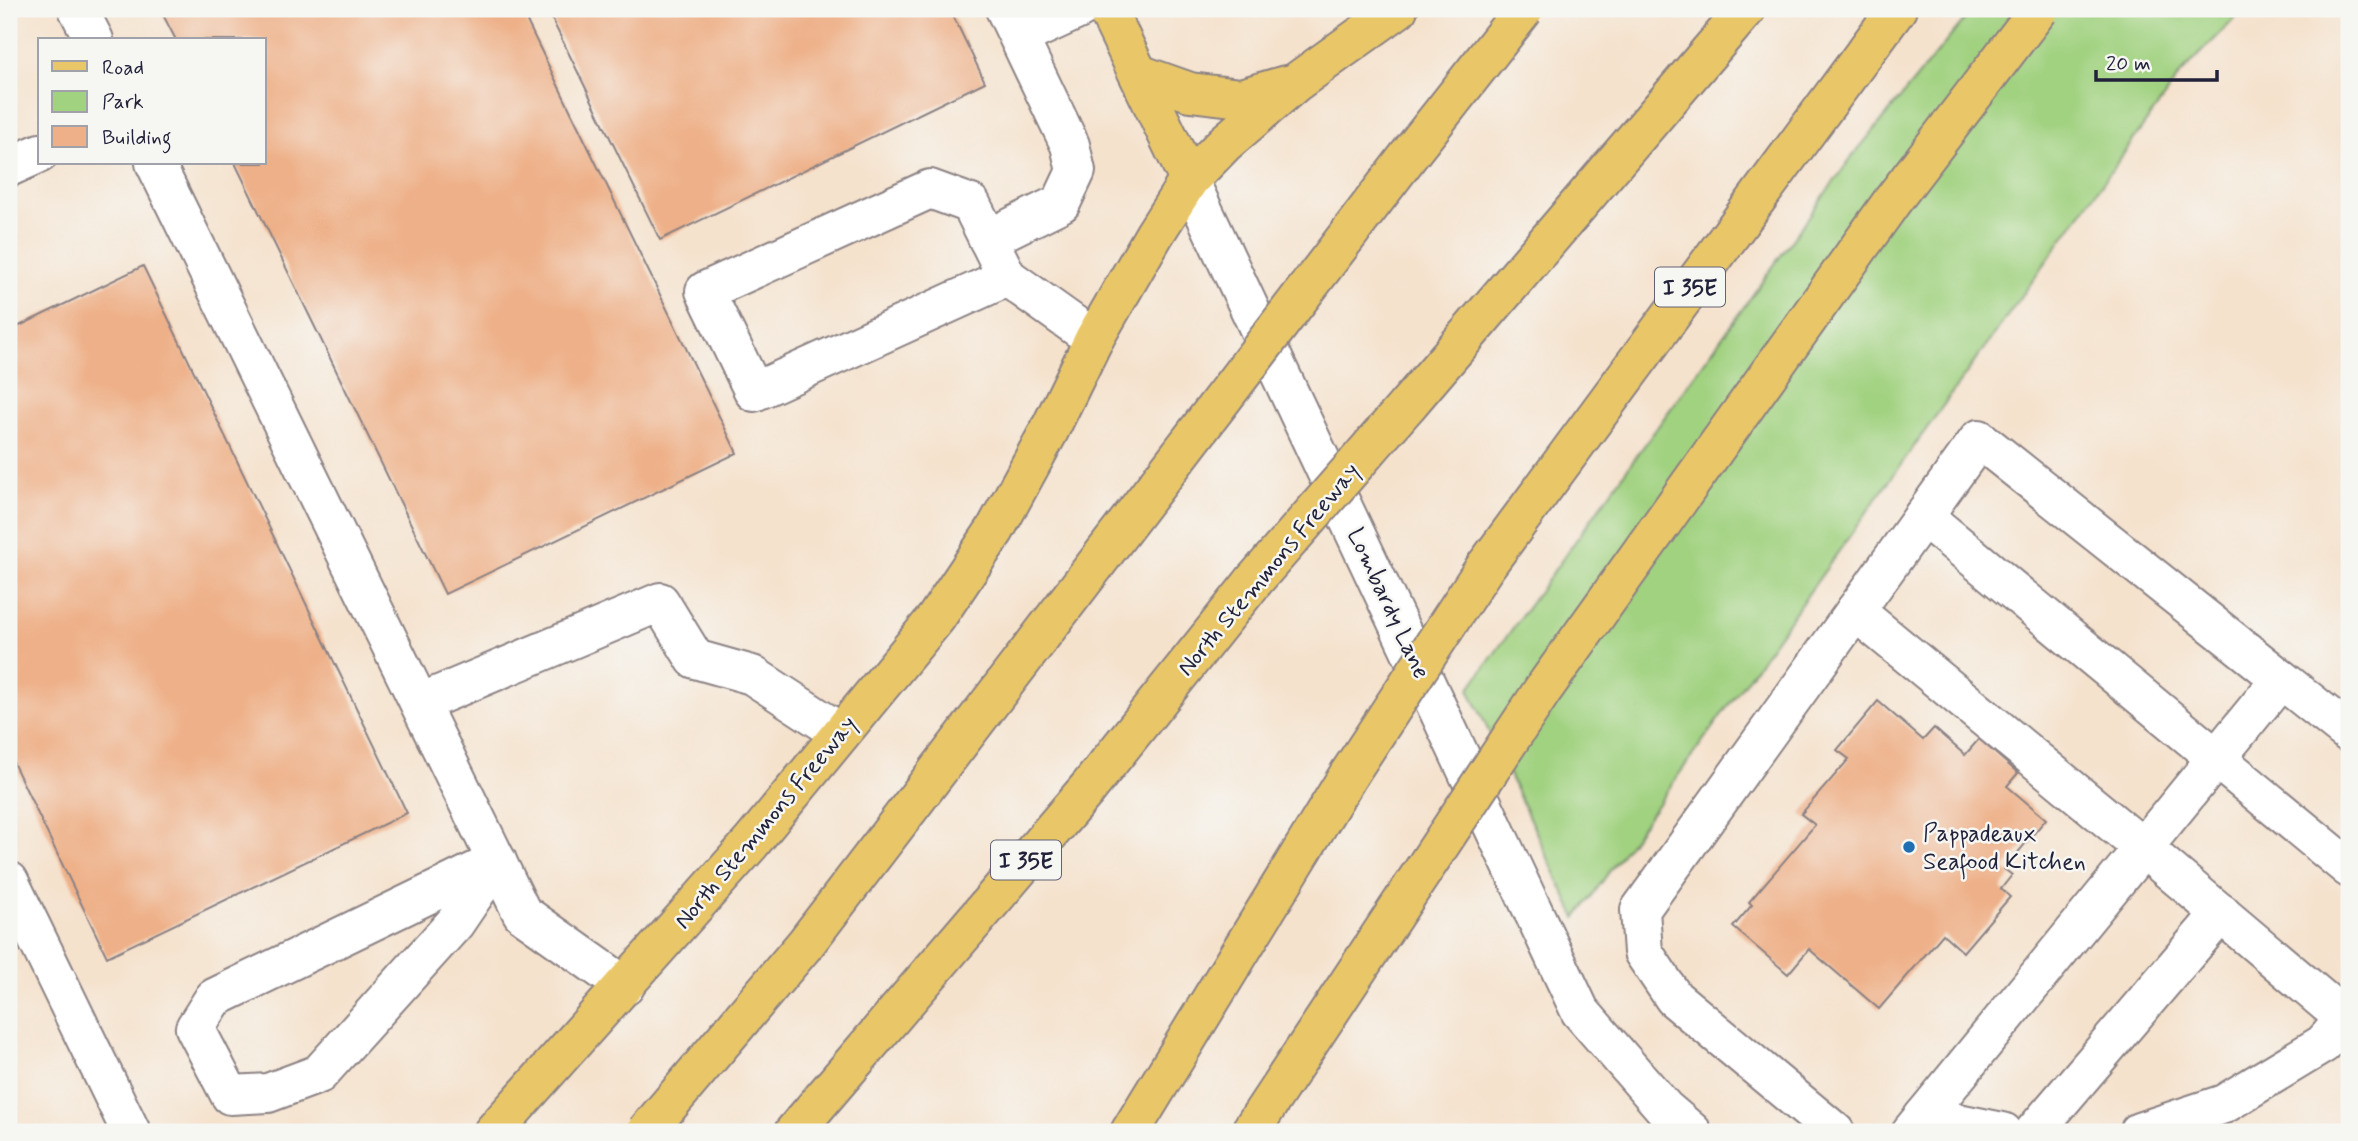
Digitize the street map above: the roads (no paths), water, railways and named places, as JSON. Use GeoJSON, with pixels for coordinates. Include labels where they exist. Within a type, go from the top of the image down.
{"type":"FeatureCollection","features":[{"type":"Feature","properties":{"kind":"main road","name":"Lombardy Lane"},"geometry":{"type":"LineString","coordinates":[[1107,9],[1189,180]]}},
{"type":"Feature","properties":{"kind":"main road","name":"North Stemmons Freeway"},"geometry":{"type":"LineString","coordinates":[[493,1132],[751,843],[936,618],[996,530],[1094,340],[1189,180],[1225,143],[1295,83],[1398,9]]}},
{"type":"Feature","properties":{"kind":"main road"},"geometry":{"type":"LineString","coordinates":[[646,1132],[806,943],[1409,155],[1524,9]]}},
{"type":"Feature","properties":{"kind":"main road","name":"North Stemmons Freeway"},"geometry":{"type":"LineString","coordinates":[[794,1132],[1089,787],[1252,582],[1746,9]]}},
{"type":"Feature","properties":{"kind":"main road","name":"I 35E"},"geometry":{"type":"LineString","coordinates":[[1130,1132],[1349,774],[1485,567],[1897,9]]}},
{"type":"Feature","properties":{"kind":"main road"},"geometry":{"type":"LineString","coordinates":[[1250,1132],[1542,691],[1893,200],[2039,9]]}},
{"type":"Feature","properties":{"kind":"main road"},"geometry":{"type":"LineString","coordinates":[[1139,74],[1190,92],[1241,97],[1295,83]]}},
{"type":"Feature","properties":{"kind":"street"},"geometry":{"type":"LineString","coordinates":[[78,9],[93,38]]}},
{"type":"Feature","properties":{"kind":"street"},"geometry":{"type":"LineString","coordinates":[[989,239],[1061,203],[1076,171],[1070,145],[1012,23],[1080,9]]}},
{"type":"Feature","properties":{"kind":"street"},"geometry":{"type":"LineString","coordinates":[[9,167],[38,154]]}},
{"type":"Feature","properties":{"kind":"street"},"geometry":{"type":"LineString","coordinates":[[155,164],[522,914],[625,986]]}},
{"type":"Feature","properties":{"kind":"street","name":"Lombardy Lane"},"geometry":{"type":"LineString","coordinates":[[1189,180],[1580,1011],[1665,1109],[1692,1132]]}},
{"type":"Feature","properties":{"kind":"street"},"geometry":{"type":"LineString","coordinates":[[1007,277],[754,392],[705,291],[930,189],[971,204],[1007,277],[1094,340]]}},
{"type":"Feature","properties":{"kind":"street"},"geometry":{"type":"LineString","coordinates":[[1835,1132],[1674,998],[1643,952],[1640,910],[1979,439],[2349,733]]}},
{"type":"Feature","properties":{"kind":"street"},"geometry":{"type":"LineString","coordinates":[[1923,516],[2349,867]]}},
{"type":"Feature","properties":{"kind":"street"},"geometry":{"type":"LineString","coordinates":[[420,703],[660,603],[695,659],[751,675],[841,733]]}},
{"type":"Feature","properties":{"kind":"street"},"geometry":{"type":"LineString","coordinates":[[1855,611],[2348,1018],[2323,1044],[2224,1104],[2138,1132]]}},
{"type":"Feature","properties":{"kind":"street"},"geometry":{"type":"LineString","coordinates":[[1917,1124],[2281,679]]}},
{"type":"Feature","properties":{"kind":"street"},"geometry":{"type":"LineString","coordinates":[[497,861],[455,923],[319,1074],[268,1093],[230,1095],[195,1028],[214,998],[497,861]]}},
{"type":"Feature","properties":{"kind":"street"},"geometry":{"type":"LineString","coordinates":[[9,881],[131,1132]]}},
{"type":"Feature","properties":{"kind":"street"},"geometry":{"type":"LineString","coordinates":[[2034,1132],[2221,913]]}},
{"type":"Feature","properties":{"kind":"street"},"geometry":{"type":"LineString","coordinates":[[1917,1124],[2003,1132]]}},
{"type":"Feature","properties":{"kind":"place","name":"Pappadeaux Seafood Kitchen"},"geometry":{"type":"Point","coordinates":[1909,847]}}]}
